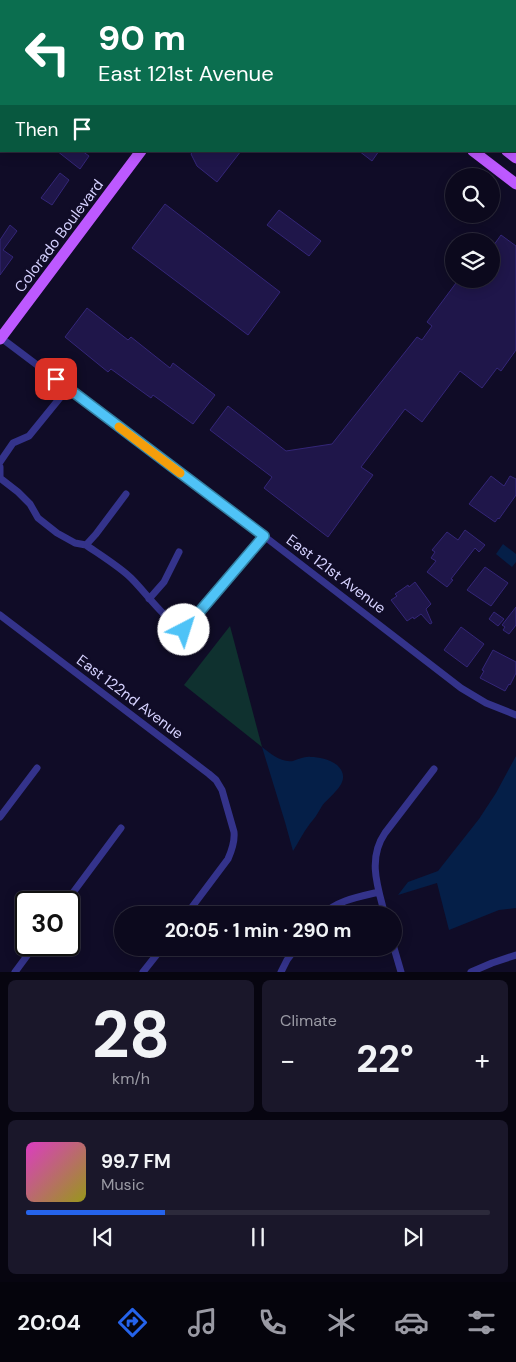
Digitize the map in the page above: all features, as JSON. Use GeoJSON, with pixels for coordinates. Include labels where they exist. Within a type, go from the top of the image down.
{"type":"FeatureCollection","features":[{"type":"Feature","properties":{"kind":"main road","name":"Colorado Boulevard"},"geometry":{"type":"LineString","coordinates":[[0,338],[140,152]]}},
{"type":"Feature","properties":{"kind":"main road"},"geometry":{"type":"LineString","coordinates":[[474,152],[516,184]]}},
{"type":"Feature","properties":{"kind":"street","name":"East 121st Avenue"},"geometry":{"type":"LineString","coordinates":[[0,338],[264,536],[461,688],[486,703],[516,715]]}},
{"type":"Feature","properties":{"kind":"street"},"geometry":{"type":"LineString","coordinates":[[0,462],[14,443],[30,436],[68,388]]}},
{"type":"Feature","properties":{"kind":"street"},"geometry":{"type":"LineString","coordinates":[[0,467],[0,478],[30,504],[38,518],[57,533],[75,543],[86,545],[130,577],[175,625],[184,630],[264,536]]}},
{"type":"Feature","properties":{"kind":"street"},"geometry":{"type":"LineString","coordinates":[[86,545],[126,494]]}},
{"type":"Feature","properties":{"kind":"street"},"geometry":{"type":"LineString","coordinates":[[150,599],[164,582],[179,552]]}},
{"type":"Feature","properties":{"kind":"street","name":"East 122nd Avenue"},"geometry":{"type":"LineString","coordinates":[[0,615],[209,774],[219,786],[234,838],[232,849],[228,859],[193,906]]}},
{"type":"Feature","properties":{"kind":"street"},"geometry":{"type":"LineString","coordinates":[[0,817],[37,768]]}},
{"type":"Feature","properties":{"kind":"street"},"geometry":{"type":"LineString","coordinates":[[383,906],[375,868],[376,851],[380,841],[434,769]]}},
{"type":"Feature","properties":{"kind":"street"},"geometry":{"type":"LineString","coordinates":[[74,891],[121,828]]}},
{"type":"Feature","properties":{"kind":"street"},"geometry":{"type":"LineString","coordinates":[[333,906],[342,901],[379,892]]}},
{"type":"Feature","properties":{"kind":"street"},"geometry":{"type":"LineString","coordinates":[[470,972],[516,955]]}},
{"type":"Feature","properties":{"kind":"street"},"geometry":{"type":"LineString","coordinates":[[15,972],[27,956]]}},
{"type":"Feature","properties":{"kind":"street"},"geometry":{"type":"LineString","coordinates":[[143,972],[156,956]]}},
{"type":"Feature","properties":{"kind":"street"},"geometry":{"type":"LineString","coordinates":[[281,972],[290,956]]}},
{"type":"Feature","properties":{"kind":"street"},"geometry":{"type":"LineString","coordinates":[[396,956],[401,972]]}},
{"type":"Feature","properties":{"kind":"green space"},"geometry":{"type":"Polygon","coordinates":[[[230,626],[262,747],[184,685],[230,626]]]}},
{"type":"Feature","properties":{"kind":"water"},"geometry":{"type":"Polygon","coordinates":[[[503,544],[516,554],[516,562],[512,567],[496,554],[503,544]]]}},
{"type":"Feature","properties":{"kind":"water"},"geometry":{"type":"Polygon","coordinates":[[[262,747],[276,757],[289,761],[306,757],[328,760],[337,765],[342,771],[342,782],[339,787],[322,806],[293,851],[285,822],[262,747]]]}},
{"type":"Feature","properties":{"kind":"water"},"geometry":{"type":"Polygon","coordinates":[[[516,756],[516,908],[499,910],[449,930],[437,883],[398,895],[408,882],[438,871],[479,819],[516,756]]]}},
{"type":"Feature","properties":{"kind":"building"},"geometry":{"type":"Polygon","coordinates":[[[58,152],[83,152],[89,156],[80,169],[58,152]]]}},
{"type":"Feature","properties":{"kind":"building"},"geometry":{"type":"Polygon","coordinates":[[[192,152],[240,152],[217,182],[197,166],[191,154],[192,152]]]}},
{"type":"Feature","properties":{"kind":"building"},"geometry":{"type":"Polygon","coordinates":[[[360,152],[378,152],[372,161],[360,152]]]}},
{"type":"Feature","properties":{"kind":"building"},"geometry":{"type":"Polygon","coordinates":[[[60,173],[69,180],[52,205],[41,198],[60,173]]]}},
{"type":"Feature","properties":{"kind":"building"},"geometry":{"type":"Polygon","coordinates":[[[165,204],[280,292],[248,335],[132,248],[165,204]]]}},
{"type":"Feature","properties":{"kind":"building"},"geometry":{"type":"Polygon","coordinates":[[[279,210],[321,241],[309,256],[267,225],[279,210]]]}},
{"type":"Feature","properties":{"kind":"building"},"geometry":{"type":"Polygon","coordinates":[[[10,225],[17,231],[3,250],[13,257],[0,275],[0,240],[10,225]]]}},
{"type":"Feature","properties":{"kind":"building"},"geometry":{"type":"Polygon","coordinates":[[[501,235],[516,246],[516,350],[501,371],[497,368],[482,388],[460,371],[422,422],[405,409],[361,467],[373,475],[328,537],[264,488],[272,477],[210,430],[228,406],[286,451],[332,444],[417,337],[422,340],[432,326],[427,322],[452,288],[500,288],[501,235]]]}},
{"type":"Feature","properties":{"kind":"building"},"geometry":{"type":"Polygon","coordinates":[[[87,308],[128,340],[131,337],[170,368],[173,363],[215,395],[193,424],[153,395],[151,398],[111,369],[108,372],[65,337],[87,308]]]}},
{"type":"Feature","properties":{"kind":"building"},"geometry":{"type":"Polygon","coordinates":[[[491,476],[504,486],[510,476],[516,479],[516,495],[495,522],[469,504],[491,476]]]}},
{"type":"Feature","properties":{"kind":"building"},"geometry":{"type":"Polygon","coordinates":[[[465,530],[485,545],[479,552],[475,548],[447,587],[427,572],[436,561],[431,558],[435,552],[432,550],[447,532],[458,540],[465,530]]]}},
{"type":"Feature","properties":{"kind":"building"},"geometry":{"type":"Polygon","coordinates":[[[485,567],[508,583],[491,606],[467,590],[485,567]]]}},
{"type":"Feature","properties":{"kind":"building"},"geometry":{"type":"Polygon","coordinates":[[[415,582],[431,604],[426,609],[432,623],[430,624],[421,614],[407,621],[391,600],[397,596],[395,594],[415,582]]]}},
{"type":"Feature","properties":{"kind":"building"},"geometry":{"type":"Polygon","coordinates":[[[516,607],[516,625],[509,634],[503,630],[505,627],[502,625],[516,607]]]}},
{"type":"Feature","properties":{"kind":"building"},"geometry":{"type":"Polygon","coordinates":[[[494,612],[504,619],[498,626],[489,619],[494,612]]]}},
{"type":"Feature","properties":{"kind":"building"},"geometry":{"type":"Polygon","coordinates":[[[461,627],[484,644],[467,667],[444,650],[461,627]]]}},
{"type":"Feature","properties":{"kind":"building"},"geometry":{"type":"Polygon","coordinates":[[[493,650],[516,662],[516,673],[505,691],[480,678],[484,671],[482,670],[493,650]]]}},
{"type":"Feature","properties":{"kind":"slow traffic"},"geometry":{"type":"LineString","coordinates":[[119,427],[180,473]]}},
{"type":"Feature","properties":{"kind":"route"},"geometry":{"type":"LineString","coordinates":[[56,379],[264,536],[184,630]]}}]}
